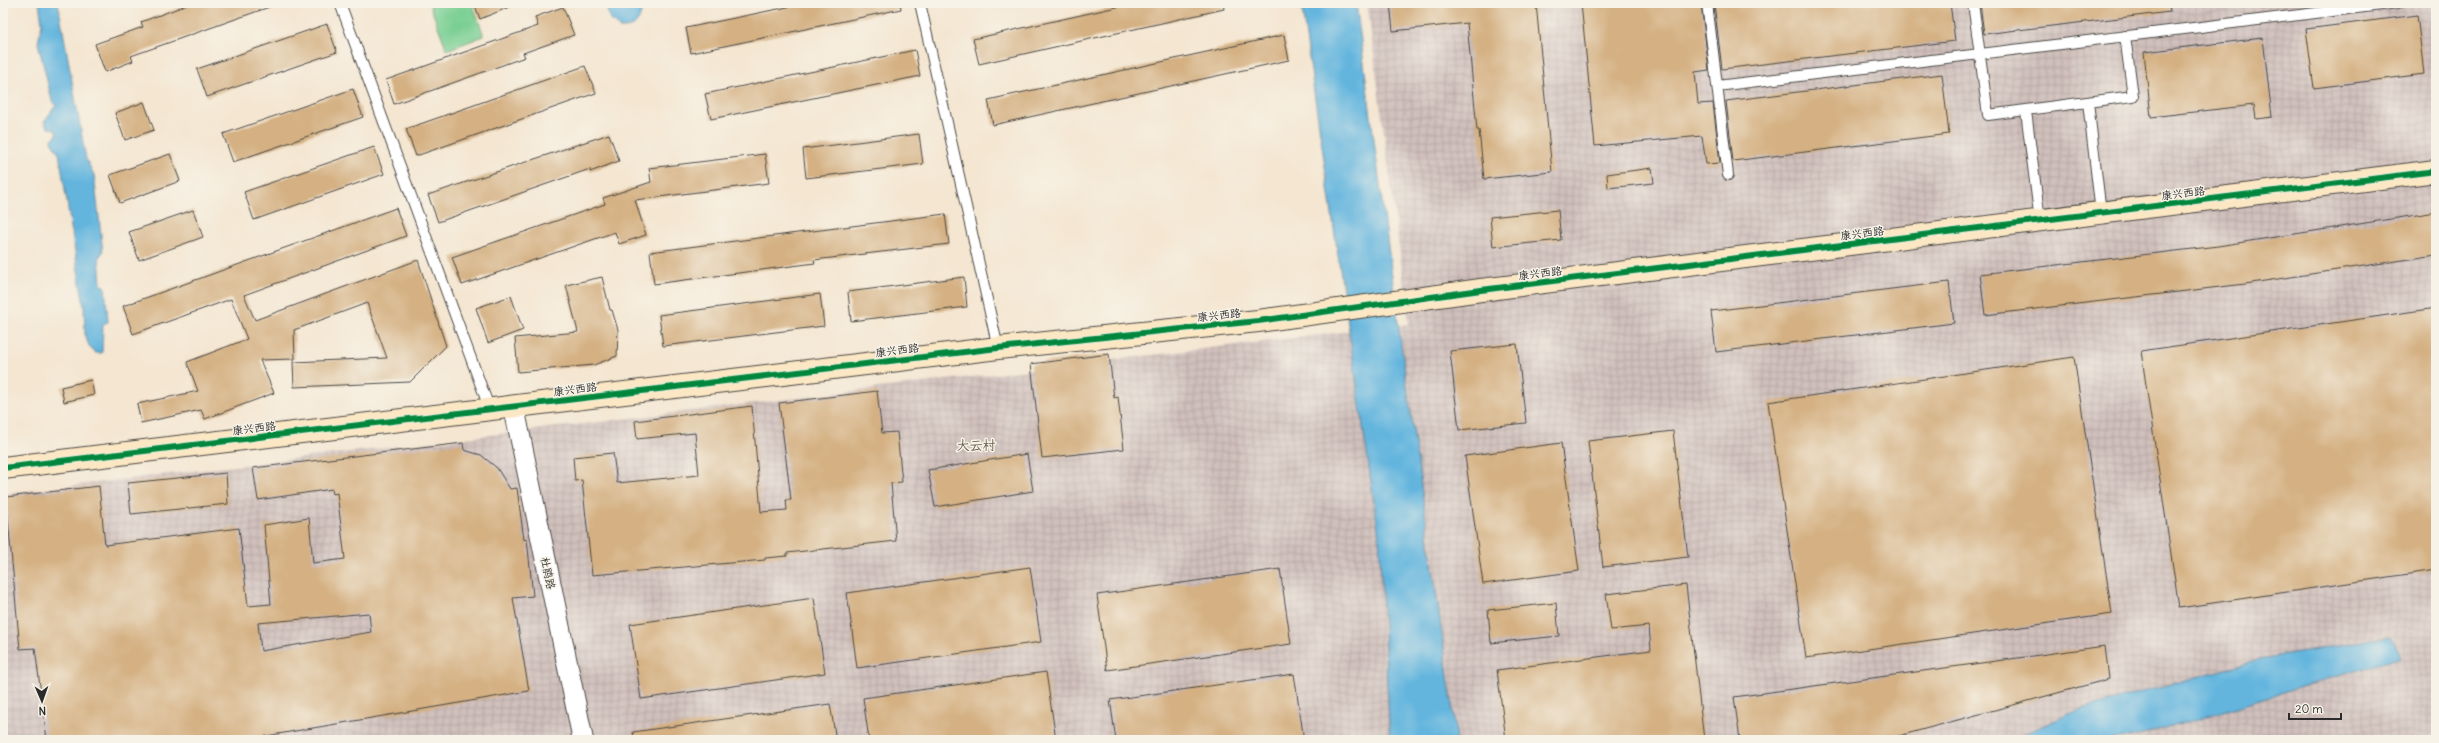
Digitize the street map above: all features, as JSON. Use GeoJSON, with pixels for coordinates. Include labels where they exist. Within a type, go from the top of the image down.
{"type":"FeatureCollection","features":[{"type":"Feature","properties":{"kind":"street","name":"康兴西路"},"geometry":{"type":"LineString","coordinates":[[3,468],[998,348],[1258,321],[1481,290],[2436,171]]}},
{"type":"Feature","properties":{"kind":"street","name":"杜鹃路"},"geometry":{"type":"LineString","coordinates":[[514,407],[583,740]]}},
{"type":"Feature","properties":{"kind":"lane"},"geometry":{"type":"LineString","coordinates":[[340,3],[490,410]]}},
{"type":"Feature","properties":{"kind":"lane"},"geometry":{"type":"LineString","coordinates":[[920,3],[998,348]]}},
{"type":"Feature","properties":{"kind":"lane"},"geometry":{"type":"LineString","coordinates":[[1706,3],[1728,175]]}},
{"type":"Feature","properties":{"kind":"lane"},"geometry":{"type":"LineString","coordinates":[[1973,3],[1988,115],[2133,96],[2125,36]]}},
{"type":"Feature","properties":{"kind":"lane"},"geometry":{"type":"LineString","coordinates":[[1717,86],[2398,3]]}},
{"type":"Feature","properties":{"kind":"lane"},"geometry":{"type":"LineString","coordinates":[[2088,102],[2101,213]]}},
{"type":"Feature","properties":{"kind":"lane"},"geometry":{"type":"LineString","coordinates":[[2026,111],[2040,221]]}},
{"type":"Feature","properties":{"kind":"shaded area"},"geometry":{"type":"Polygon","coordinates":[[[1367,3],[2436,3],[2436,740],[3,740],[3,494],[1409,324],[1367,3]]]}},
{"type":"Feature","properties":{"kind":"green space"},"geometry":{"type":"Polygon","coordinates":[[[429,3],[472,3],[484,36],[447,50],[429,3]]]}},
{"type":"Feature","properties":{"kind":"water"},"geometry":{"type":"Polygon","coordinates":[[[39,3],[58,3],[86,159],[94,175],[103,252],[99,257],[101,285],[105,286],[108,322],[103,324],[102,353],[96,353],[90,348],[85,336],[84,307],[59,153],[51,141],[57,134],[55,129],[48,128],[44,122],[56,105],[52,101],[38,43],[42,23],[39,3]]]}},
{"type":"Feature","properties":{"kind":"water"},"geometry":{"type":"Polygon","coordinates":[[[605,3],[643,3],[641,14],[637,22],[630,27],[619,28],[610,19],[605,3]]]}},
{"type":"Feature","properties":{"kind":"water"},"geometry":{"type":"Polygon","coordinates":[[[1301,3],[1356,3],[1400,337],[1457,740],[1390,740],[1379,536],[1301,3]]]}},
{"type":"Feature","properties":{"kind":"water"},"geometry":{"type":"Polygon","coordinates":[[[2391,636],[2401,657],[2161,730],[2115,740],[2011,740],[2078,710],[2156,688],[2270,657],[2391,636]]]}},
{"type":"Feature","properties":{"kind":"building"},"geometry":{"type":"Polygon","coordinates":[[[192,3],[275,3],[275,5],[131,56],[133,61],[105,72],[95,44],[143,27],[141,22],[192,3]]]}},
{"type":"Feature","properties":{"kind":"building"},"geometry":{"type":"Polygon","coordinates":[[[474,3],[517,3],[517,4],[480,19],[474,3]]]}},
{"type":"Feature","properties":{"kind":"building"},"geometry":{"type":"Polygon","coordinates":[[[807,3],[900,3],[901,9],[691,53],[686,28],[807,3]]]}},
{"type":"Feature","properties":{"kind":"building"},"geometry":{"type":"Polygon","coordinates":[[[1135,3],[1223,3],[1224,9],[979,64],[973,39],[1135,3]]]}},
{"type":"Feature","properties":{"kind":"building"},"geometry":{"type":"Polygon","coordinates":[[[1390,3],[1536,3],[1552,172],[1484,179],[1479,130],[1477,130],[1467,23],[1393,31],[1390,3]]]}},
{"type":"Feature","properties":{"kind":"building"},"geometry":{"type":"Polygon","coordinates":[[[1581,3],[1701,3],[1709,70],[1695,72],[1698,104],[1713,103],[1720,163],[1706,164],[1702,136],[1595,146],[1581,3]]]}},
{"type":"Feature","properties":{"kind":"building"},"geometry":{"type":"Polygon","coordinates":[[[1714,3],[1950,3],[1955,41],[1722,69],[1714,3]]]}},
{"type":"Feature","properties":{"kind":"building"},"geometry":{"type":"Polygon","coordinates":[[[1980,3],[2169,3],[2170,12],[1984,34],[1980,3]]]}},
{"type":"Feature","properties":{"kind":"building"},"geometry":{"type":"Polygon","coordinates":[[[563,7],[574,35],[523,53],[525,57],[394,104],[386,80],[538,26],[535,17],[563,7]]]}},
{"type":"Feature","properties":{"kind":"building"},"geometry":{"type":"Polygon","coordinates":[[[2417,15],[2424,74],[2314,88],[2306,29],[2417,15]]]}},
{"type":"Feature","properties":{"kind":"building"},"geometry":{"type":"Polygon","coordinates":[[[327,24],[337,52],[207,97],[197,69],[327,24]]]}},
{"type":"Feature","properties":{"kind":"building"},"geometry":{"type":"Polygon","coordinates":[[[1284,35],[1289,60],[993,125],[988,100],[1284,35]]]}},
{"type":"Feature","properties":{"kind":"building"},"geometry":{"type":"Polygon","coordinates":[[[2263,38],[2272,117],[2256,119],[2254,105],[2151,117],[2144,52],[2263,38]]]}},
{"type":"Feature","properties":{"kind":"building"},"geometry":{"type":"Polygon","coordinates":[[[915,50],[920,76],[711,119],[705,94],[915,50]]]}},
{"type":"Feature","properties":{"kind":"building"},"geometry":{"type":"Polygon","coordinates":[[[585,66],[596,93],[416,156],[406,129],[585,66]]]}},
{"type":"Feature","properties":{"kind":"building"},"geometry":{"type":"Polygon","coordinates":[[[1942,74],[1949,134],[1733,161],[1726,101],[1942,74]]]}},
{"type":"Feature","properties":{"kind":"building"},"geometry":{"type":"Polygon","coordinates":[[[353,89],[363,117],[233,162],[223,134],[353,89]]]}},
{"type":"Feature","properties":{"kind":"building"},"geometry":{"type":"Polygon","coordinates":[[[144,102],[154,130],[125,140],[115,113],[144,102]]]}},
{"type":"Feature","properties":{"kind":"building"},"geometry":{"type":"Polygon","coordinates":[[[609,134],[619,161],[590,172],[590,169],[438,222],[428,195],[609,134]]]}},
{"type":"Feature","properties":{"kind":"building"},"geometry":{"type":"Polygon","coordinates":[[[919,134],[923,164],[806,178],[803,149],[919,134]]]}},
{"type":"Feature","properties":{"kind":"building"},"geometry":{"type":"Polygon","coordinates":[[[374,147],[384,174],[254,220],[244,192],[374,147]]]}},
{"type":"Feature","properties":{"kind":"building"},"geometry":{"type":"Polygon","coordinates":[[[170,154],[180,181],[120,203],[110,175],[170,154]]]}},
{"type":"Feature","properties":{"kind":"building"},"geometry":{"type":"Polygon","coordinates":[[[765,154],[769,183],[635,200],[646,235],[619,244],[615,232],[462,285],[452,257],[605,204],[603,198],[651,182],[649,168],[765,154]]]}},
{"type":"Feature","properties":{"kind":"building"},"geometry":{"type":"Polygon","coordinates":[[[1652,168],[1654,183],[1608,188],[1607,174],[1652,168]]]}},
{"type":"Feature","properties":{"kind":"building"},"geometry":{"type":"Polygon","coordinates":[[[396,208],[406,236],[244,295],[255,320],[418,260],[446,346],[410,382],[294,387],[293,362],[387,358],[367,303],[294,330],[295,359],[260,360],[274,393],[205,419],[201,410],[141,423],[137,404],[198,391],[187,362],[247,339],[231,299],[133,334],[123,306],[396,208]]]}},
{"type":"Feature","properties":{"kind":"building"},"geometry":{"type":"Polygon","coordinates":[[[193,210],[203,237],[139,260],[129,232],[193,210]]]}},
{"type":"Feature","properties":{"kind":"building"},"geometry":{"type":"Polygon","coordinates":[[[1558,210],[1561,240],[1493,247],[1490,217],[1558,210]]]}},
{"type":"Feature","properties":{"kind":"building"},"geometry":{"type":"Polygon","coordinates":[[[2436,212],[2436,255],[2245,284],[1985,315],[1980,274],[2218,246],[2436,212]]]}},
{"type":"Feature","properties":{"kind":"building"},"geometry":{"type":"Polygon","coordinates":[[[945,214],[949,244],[814,260],[815,263],[654,284],[650,252],[945,214]]]}},
{"type":"Feature","properties":{"kind":"building"},"geometry":{"type":"Polygon","coordinates":[[[602,277],[610,310],[612,310],[618,330],[617,356],[594,365],[518,372],[515,338],[578,332],[566,285],[602,277]]]}},
{"type":"Feature","properties":{"kind":"building"},"geometry":{"type":"Polygon","coordinates":[[[964,277],[967,307],[851,321],[848,292],[964,277]]]}},
{"type":"Feature","properties":{"kind":"building"},"geometry":{"type":"Polygon","coordinates":[[[1949,282],[1954,323],[1716,352],[1711,311],[1949,282]]]}},
{"type":"Feature","properties":{"kind":"building"},"geometry":{"type":"Polygon","coordinates":[[[820,294],[824,326],[663,346],[659,315],[820,294]]]}},
{"type":"Feature","properties":{"kind":"building"},"geometry":{"type":"Polygon","coordinates":[[[511,296],[523,330],[488,343],[476,308],[511,296]]]}},
{"type":"Feature","properties":{"kind":"building"},"geometry":{"type":"Polygon","coordinates":[[[2436,308],[2436,570],[2179,608],[2141,351],[2436,308]]]}},
{"type":"Feature","properties":{"kind":"building"},"geometry":{"type":"Polygon","coordinates":[[[1517,344],[1526,423],[1459,430],[1450,351],[1517,344]]]}},
{"type":"Feature","properties":{"kind":"building"},"geometry":{"type":"Polygon","coordinates":[[[1109,354],[1114,398],[1118,397],[1124,449],[1042,458],[1031,364],[1109,354]]]}},
{"type":"Feature","properties":{"kind":"building"},"geometry":{"type":"Polygon","coordinates":[[[2074,357],[2112,614],[1806,658],[1768,402],[2074,357]]]}},
{"type":"Feature","properties":{"kind":"building"},"geometry":{"type":"Polygon","coordinates":[[[91,380],[94,395],[64,402],[61,387],[91,380]]]}},
{"type":"Feature","properties":{"kind":"building"},"geometry":{"type":"Polygon","coordinates":[[[877,391],[882,433],[897,432],[902,482],[891,483],[896,541],[787,553],[787,556],[765,558],[765,560],[592,575],[582,480],[575,481],[573,457],[613,453],[617,483],[699,475],[695,433],[637,439],[635,421],[752,406],[761,512],[787,510],[786,500],[791,500],[779,403],[877,391]]]}},
{"type":"Feature","properties":{"kind":"building"},"geometry":{"type":"Polygon","coordinates":[[[1673,431],[1688,557],[1603,567],[1588,441],[1673,431]]]}},
{"type":"Feature","properties":{"kind":"building"},"geometry":{"type":"Polygon","coordinates":[[[463,443],[464,450],[481,455],[497,468],[510,489],[517,488],[524,540],[527,539],[533,596],[513,598],[529,691],[243,740],[47,740],[35,648],[20,649],[6,497],[99,486],[105,545],[239,528],[248,606],[271,604],[264,525],[309,518],[313,563],[345,559],[337,493],[333,494],[332,489],[258,500],[253,468],[463,443]],[[369,613],[258,623],[261,651],[371,632],[369,613]]]}},
{"type":"Feature","properties":{"kind":"building"},"geometry":{"type":"Polygon","coordinates":[[[1561,443],[1579,571],[1483,584],[1465,456],[1561,443]]]}},
{"type":"Feature","properties":{"kind":"building"},"geometry":{"type":"Polygon","coordinates":[[[1027,454],[1033,491],[935,507],[928,470],[1027,454]]]}},
{"type":"Feature","properties":{"kind":"building"},"geometry":{"type":"Polygon","coordinates":[[[226,473],[228,504],[131,514],[128,483],[226,473]]]}},
{"type":"Feature","properties":{"kind":"building"},"geometry":{"type":"Polygon","coordinates":[[[1030,567],[1041,642],[857,668],[847,593],[1030,567]]]}},
{"type":"Feature","properties":{"kind":"building"},"geometry":{"type":"Polygon","coordinates":[[[1280,569],[1291,644],[1107,670],[1097,595],[1280,569]]]}},
{"type":"Feature","properties":{"kind":"building"},"geometry":{"type":"Polygon","coordinates":[[[1686,585],[1704,740],[1506,740],[1497,670],[1651,650],[1649,626],[1611,630],[1606,594],[1686,585]]]}},
{"type":"Feature","properties":{"kind":"building"},"geometry":{"type":"Polygon","coordinates":[[[814,598],[825,673],[641,699],[630,624],[814,598]]]}},
{"type":"Feature","properties":{"kind":"building"},"geometry":{"type":"Polygon","coordinates":[[[1556,603],[1559,636],[1491,643],[1488,610],[1556,603]]]}},
{"type":"Feature","properties":{"kind":"building"},"geometry":{"type":"Polygon","coordinates":[[[2105,646],[2109,679],[1884,740],[1740,740],[1734,697],[2105,646]]]}},
{"type":"Feature","properties":{"kind":"building"},"geometry":{"type":"Polygon","coordinates":[[[1046,672],[1056,740],[869,740],[863,698],[1046,672]]]}},
{"type":"Feature","properties":{"kind":"building"},"geometry":{"type":"Polygon","coordinates":[[[1294,674],[1304,740],[1116,740],[1110,700],[1294,674]]]}},
{"type":"Feature","properties":{"kind":"building"},"geometry":{"type":"Polygon","coordinates":[[[830,704],[836,740],[634,740],[633,732],[830,704]]]}},
{"type":"Feature","properties":{"kind":"cycle path"},"geometry":{"type":"LineString","coordinates":[[3,468],[998,348],[1258,321],[1481,290],[2436,171]]}},
{"type":"Feature","properties":{"kind":"district","name":"大云村"},"geometry":{"type":"Point","coordinates":[976,445]}}]}
